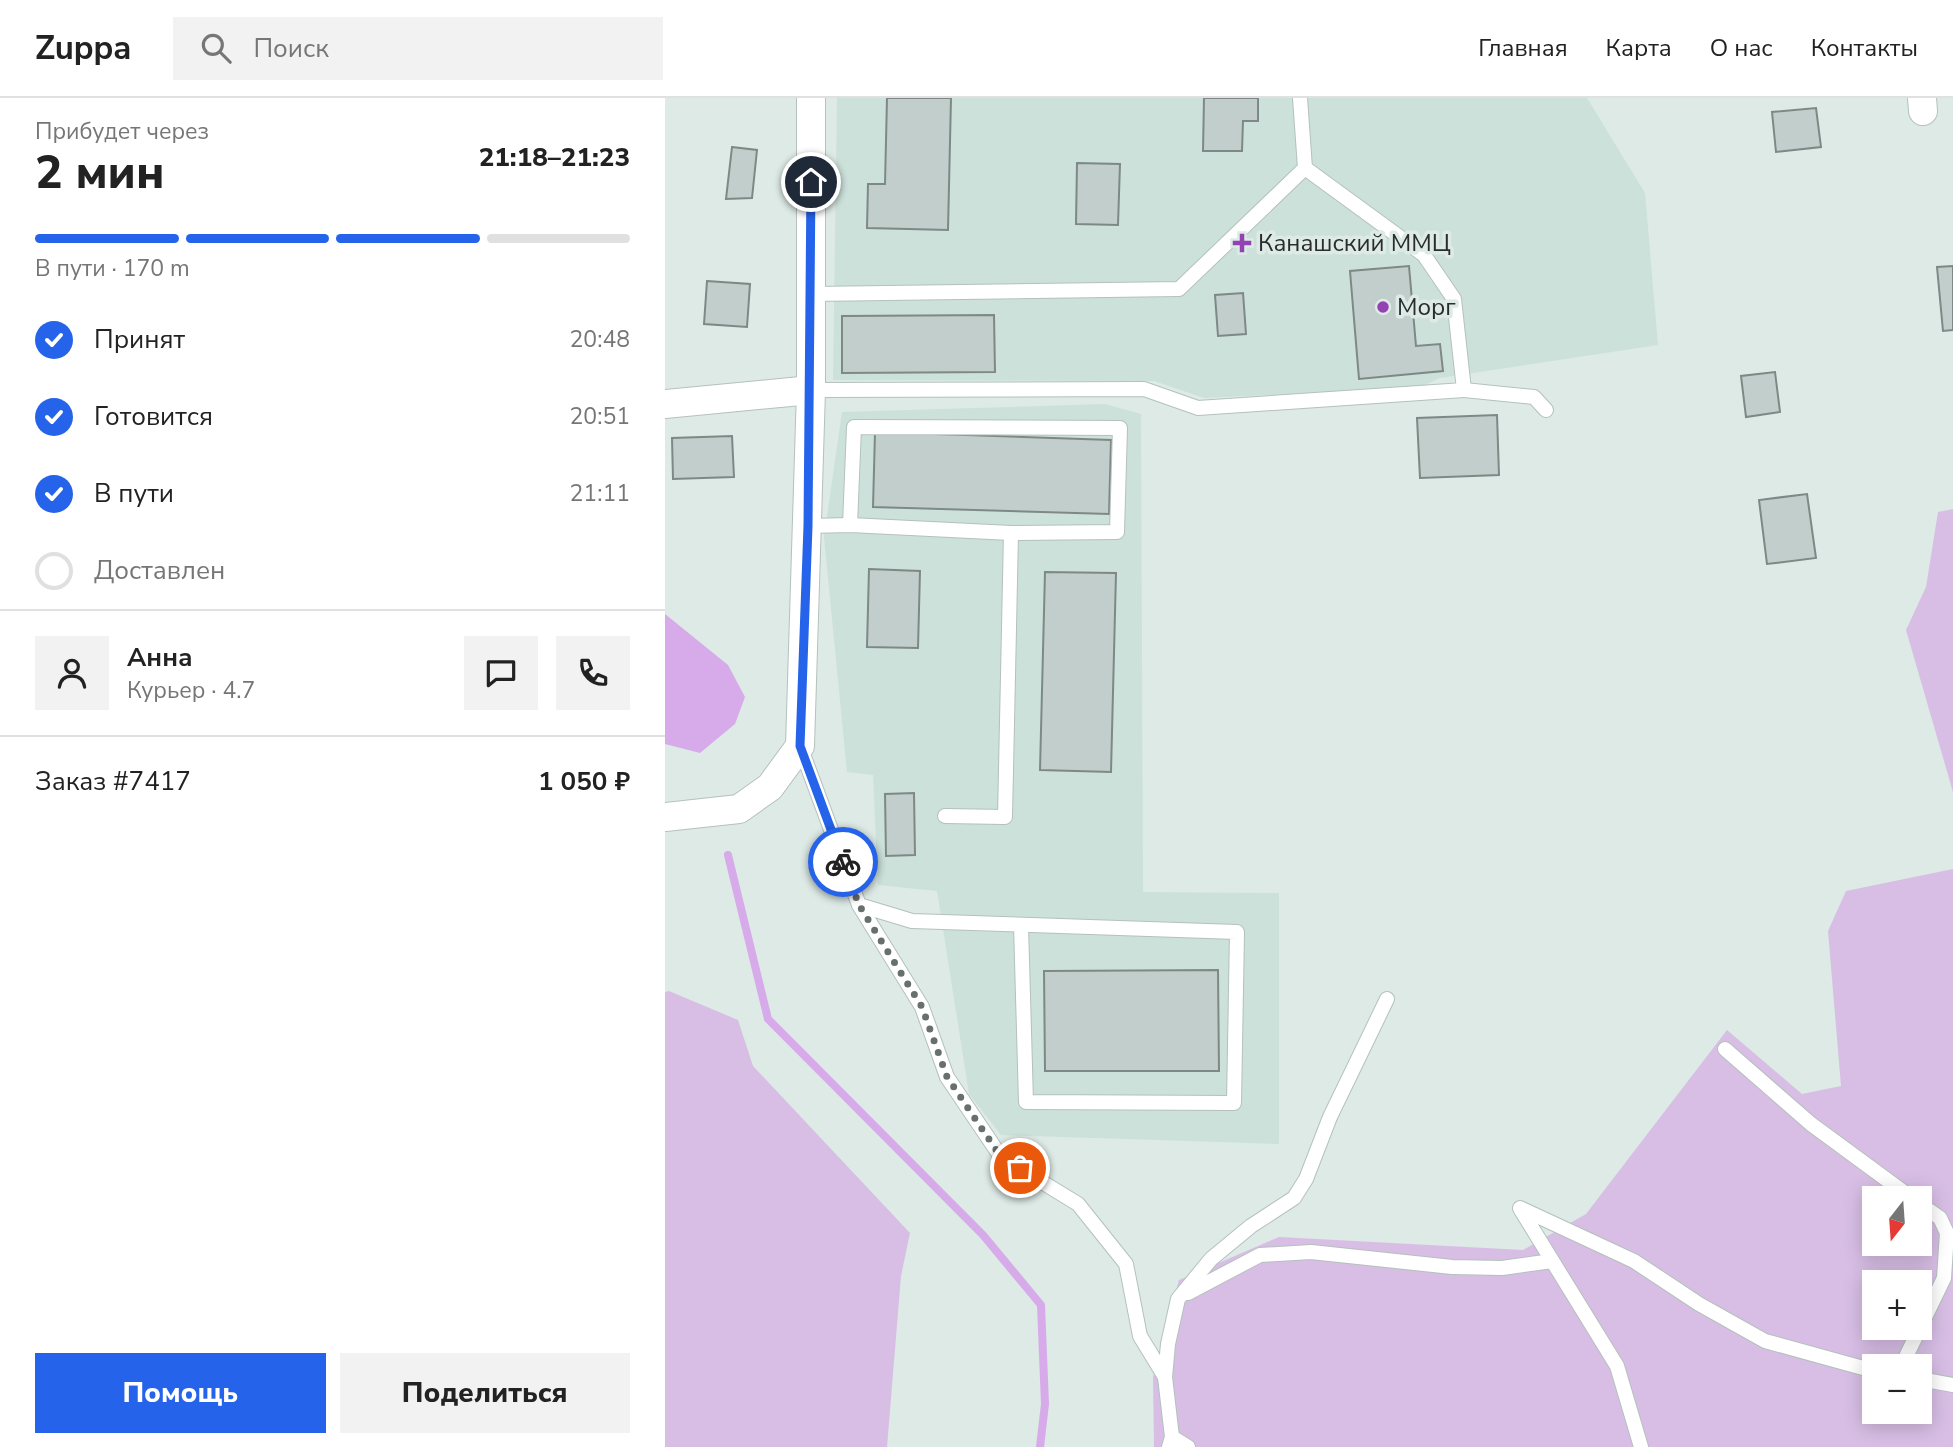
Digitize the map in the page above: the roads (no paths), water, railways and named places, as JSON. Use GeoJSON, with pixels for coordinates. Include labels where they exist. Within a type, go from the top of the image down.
{"type":"FeatureCollection","features":[{"type":"Feature","properties":{"kind":"street"},"geometry":{"type":"LineString","coordinates":[[665,817],[739,808],[770,787],[800,746],[811,390],[811,98]]}},
{"type":"Feature","properties":{"kind":"street"},"geometry":{"type":"LineString","coordinates":[[665,404],[811,390]]}},
{"type":"Feature","properties":{"kind":"lane"},"geometry":{"type":"LineString","coordinates":[[1300,98],[1305,168],[1425,255],[1454,299],[1464,390]]}},
{"type":"Feature","properties":{"kind":"lane"},"geometry":{"type":"LineString","coordinates":[[812,294],[1179,289],[1305,168]]}},
{"type":"Feature","properties":{"kind":"lane"},"geometry":{"type":"LineString","coordinates":[[811,390],[1145,389],[1198,408],[1464,390],[1534,397],[1546,410]]}},
{"type":"Feature","properties":{"kind":"lane"},"geometry":{"type":"LineString","coordinates":[[808,526],[850,525],[1011,533],[1117,531],[1120,428],[854,427],[850,525]]}},
{"type":"Feature","properties":{"kind":"lane"},"geometry":{"type":"LineString","coordinates":[[944,816],[1005,817],[1011,533]]}},
{"type":"Feature","properties":{"kind":"lane"},"geometry":{"type":"LineString","coordinates":[[800,746],[859,905],[922,1007],[947,1077],[1001,1157],[1078,1204],[1126,1264],[1140,1336],[1165,1377]]}},
{"type":"Feature","properties":{"kind":"lane"},"geometry":{"type":"LineString","coordinates":[[859,905],[912,921],[1237,932],[1234,1103],[1026,1102],[1021,925]]}},
{"type":"Feature","properties":{"kind":"lane"},"geometry":{"type":"LineString","coordinates":[[1188,1447],[1171,1442],[1165,1377],[1168,1344],[1178,1299],[1211,1259],[1251,1226],[1294,1198],[1306,1180],[1330,1117],[1387,999]]}},
{"type":"Feature","properties":{"kind":"lane"},"geometry":{"type":"LineString","coordinates":[[1725,1049],[1811,1125],[1895,1186]]}},
{"type":"Feature","properties":{"kind":"lane"},"geometry":{"type":"LineString","coordinates":[[1641,1447],[1618,1366],[1521,1208],[1634,1261],[1699,1304],[1765,1341],[1862,1368]]}},
{"type":"Feature","properties":{"kind":"lane"},"geometry":{"type":"LineString","coordinates":[[1907,1354],[1944,1278],[1947,1233],[1940,1218],[1932,1212]]}},
{"type":"Feature","properties":{"kind":"lane"},"geometry":{"type":"LineString","coordinates":[[1178,1299],[1218,1275],[1260,1255],[1311,1252],[1452,1267],[1502,1268],[1552,1261]]}},
{"type":"Feature","properties":{"kind":"lane"},"geometry":{"type":"LineString","coordinates":[[1932,1381],[1953,1385]]}},
{"type":"Feature","properties":{"kind":"waterway"},"geometry":{"type":"LineString","coordinates":[[728,855],[768,1019],[983,1235],[1041,1305],[1045,1404],[1040,1447]]}},
{"type":"Feature","properties":{"kind":"place","name":"Канашский ММЦ"},"geometry":{"type":"Point","coordinates":[1242,243]}},
{"type":"Feature","properties":{"kind":"place","name":"Морг"},"geometry":{"type":"Point","coordinates":[1383,307]}}]}
